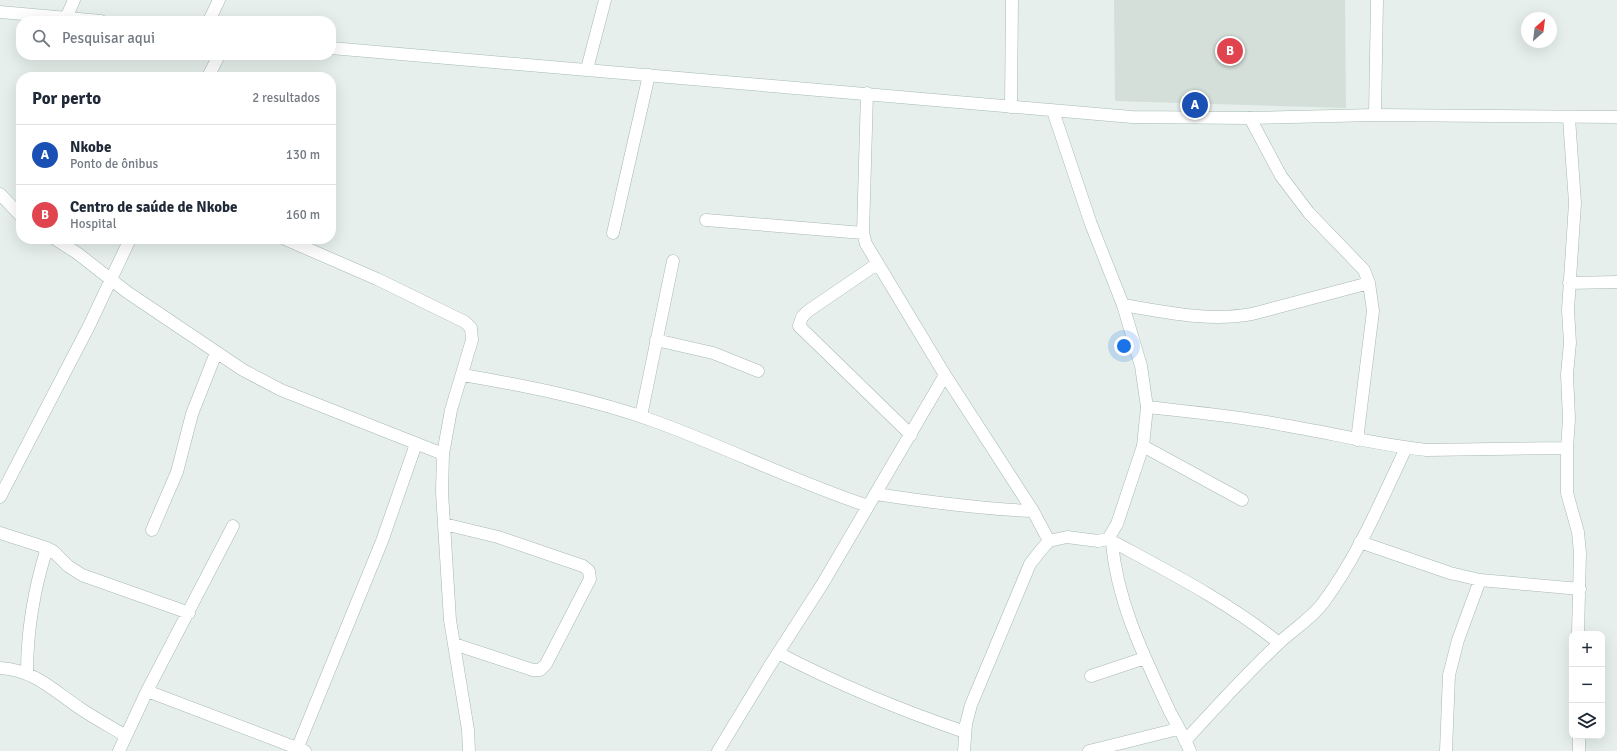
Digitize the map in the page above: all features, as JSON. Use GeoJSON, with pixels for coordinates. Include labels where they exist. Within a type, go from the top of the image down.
{"type":"FeatureCollection","features":[{"type":"Feature","properties":{"kind":"street"},"geometry":{"type":"LineString","coordinates":[[67,16],[74,0]]}},
{"type":"Feature","properties":{"kind":"street"},"geometry":{"type":"LineString","coordinates":[[211,16],[219,0]]}},
{"type":"Feature","properties":{"kind":"street"},"geometry":{"type":"LineString","coordinates":[[587,69],[605,0]]}},
{"type":"Feature","properties":{"kind":"street"},"geometry":{"type":"LineString","coordinates":[[1010,107],[1012,0]]}},
{"type":"Feature","properties":{"kind":"street"},"geometry":{"type":"LineString","coordinates":[[1375,115],[1376,0]]}},
{"type":"Feature","properties":{"kind":"street"},"geometry":{"type":"LineString","coordinates":[[0,12],[44,16]]}},
{"type":"Feature","properties":{"kind":"street"},"geometry":{"type":"LineString","coordinates":[[336,48],[1132,117],[1250,118],[1375,115],[1569,118],[1617,117]]}},
{"type":"Feature","properties":{"kind":"street"},"geometry":{"type":"LineString","coordinates":[[210,72],[216,60]]}},
{"type":"Feature","properties":{"kind":"street"},"geometry":{"type":"LineString","coordinates":[[613,233],[649,75]]}},
{"type":"Feature","properties":{"kind":"street"},"geometry":{"type":"LineString","coordinates":[[867,94],[863,233],[866,244],[945,375],[1032,511],[1049,541]]}},
{"type":"Feature","properties":{"kind":"street"},"geometry":{"type":"LineString","coordinates":[[1053,111],[1091,224],[1123,304],[1141,366],[1147,407],[1143,446],[1117,524],[1110,540],[1123,602],[1145,658],[1187,746],[1279,643],[1306,621],[1322,604],[1342,574],[1360,542],[1406,448]]}},
{"type":"Feature","properties":{"kind":"street"},"geometry":{"type":"LineString","coordinates":[[1250,118],[1280,176],[1309,213],[1364,270],[1369,283],[1373,311],[1357,440]]}},
{"type":"Feature","properties":{"kind":"street"},"geometry":{"type":"LineString","coordinates":[[1569,118],[1575,203],[1568,310],[1570,343],[1567,374],[1569,419],[1567,448],[1567,493],[1578,532],[1580,589],[1578,631]]}},
{"type":"Feature","properties":{"kind":"street"},"geometry":{"type":"LineString","coordinates":[[0,194],[16,211]]}},
{"type":"Feature","properties":{"kind":"street"},"geometry":{"type":"LineString","coordinates":[[706,220],[863,233]]}},
{"type":"Feature","properties":{"kind":"street"},"geometry":{"type":"LineString","coordinates":[[63,244],[77,253],[110,279],[216,353],[243,370],[281,390],[443,454]]}},
{"type":"Feature","properties":{"kind":"street"},"geometry":{"type":"LineString","coordinates":[[0,497],[89,326],[128,244]]}},
{"type":"Feature","properties":{"kind":"street"},"geometry":{"type":"LineString","coordinates":[[296,244],[377,279],[465,322],[472,328],[472,340],[451,410],[443,454],[444,524],[450,620],[468,730],[469,751]]}},
{"type":"Feature","properties":{"kind":"street"},"geometry":{"type":"LineString","coordinates":[[640,416],[673,261]]}},
{"type":"Feature","properties":{"kind":"street"},"geometry":{"type":"LineString","coordinates":[[877,264],[808,312],[802,317],[800,326],[911,435]]}},
{"type":"Feature","properties":{"kind":"street"},"geometry":{"type":"LineString","coordinates":[[1569,283],[1617,282]]}},
{"type":"Feature","properties":{"kind":"street"},"geometry":{"type":"LineString","coordinates":[[1123,304],[1188,316],[1233,317],[1252,314],[1369,283]]}},
{"type":"Feature","properties":{"kind":"street"},"geometry":{"type":"LineString","coordinates":[[656,340],[713,353],[758,371]]}},
{"type":"Feature","properties":{"kind":"street"},"geometry":{"type":"LineString","coordinates":[[152,530],[178,472],[192,414],[216,353]]}},
{"type":"Feature","properties":{"kind":"street"},"geometry":{"type":"LineString","coordinates":[[463,374],[526,386],[640,416],[868,506]]}},
{"type":"Feature","properties":{"kind":"street"},"geometry":{"type":"LineString","coordinates":[[718,751],[823,583],[945,375]]}},
{"type":"Feature","properties":{"kind":"street"},"geometry":{"type":"LineString","coordinates":[[1147,407],[1238,418],[1406,448],[1427,450],[1567,448]]}},
{"type":"Feature","properties":{"kind":"street"},"geometry":{"type":"LineString","coordinates":[[148,691],[248,728],[301,750],[330,666],[374,563],[416,444]]}},
{"type":"Feature","properties":{"kind":"street"},"geometry":{"type":"LineString","coordinates":[[1143,446],[1242,500]]}},
{"type":"Feature","properties":{"kind":"street"},"geometry":{"type":"LineString","coordinates":[[876,494],[936,504],[986,509],[1032,511]]}},
{"type":"Feature","properties":{"kind":"street"},"geometry":{"type":"LineString","coordinates":[[444,524],[498,537],[584,566],[589,571],[590,578],[546,664],[540,670],[533,670],[454,644]]}},
{"type":"Feature","properties":{"kind":"street"},"geometry":{"type":"LineString","coordinates":[[119,751],[148,691],[233,526]]}},
{"type":"Feature","properties":{"kind":"street"},"geometry":{"type":"LineString","coordinates":[[0,533],[53,551],[68,566],[82,575],[189,612]]}},
{"type":"Feature","properties":{"kind":"street"},"geometry":{"type":"LineString","coordinates":[[964,751],[965,732],[971,705],[1030,564],[1049,541],[1067,537],[1098,541],[1110,540],[1152,562],[1236,611],[1279,643]]}},
{"type":"Feature","properties":{"kind":"street"},"geometry":{"type":"LineString","coordinates":[[1360,542],[1450,573],[1480,580],[1580,589]]}},
{"type":"Feature","properties":{"kind":"street"},"geometry":{"type":"LineString","coordinates":[[27,673],[33,599],[38,576],[47,548]]}},
{"type":"Feature","properties":{"kind":"street"},"geometry":{"type":"LineString","coordinates":[[1446,751],[1449,675],[1458,640],[1480,580]]}},
{"type":"Feature","properties":{"kind":"street"},"geometry":{"type":"LineString","coordinates":[[778,653],[856,691],[965,732]]}},
{"type":"Feature","properties":{"kind":"street"},"geometry":{"type":"LineString","coordinates":[[1091,676],[1145,658]]}},
{"type":"Feature","properties":{"kind":"street"},"geometry":{"type":"LineString","coordinates":[[0,668],[27,673],[46,682],[80,708],[126,736]]}},
{"type":"Feature","properties":{"kind":"street"},"geometry":{"type":"LineString","coordinates":[[1089,751],[1178,729]]}},
{"type":"Feature","properties":{"kind":"street"},"geometry":{"type":"LineString","coordinates":[[1579,739],[1579,751]]}},
{"type":"Feature","properties":{"kind":"shaded area"},"geometry":{"type":"Polygon","coordinates":[[[1114,0],[1345,0],[1346,108],[1115,101],[1114,0]]]}},
{"type":"Feature","properties":{"kind":"place","name":"Centro de saúde de Nkobe"},"geometry":{"type":"Point","coordinates":[1230,51]}},
{"type":"Feature","properties":{"kind":"place","name":"Nkobe"},"geometry":{"type":"Point","coordinates":[1195,105]}}]}
